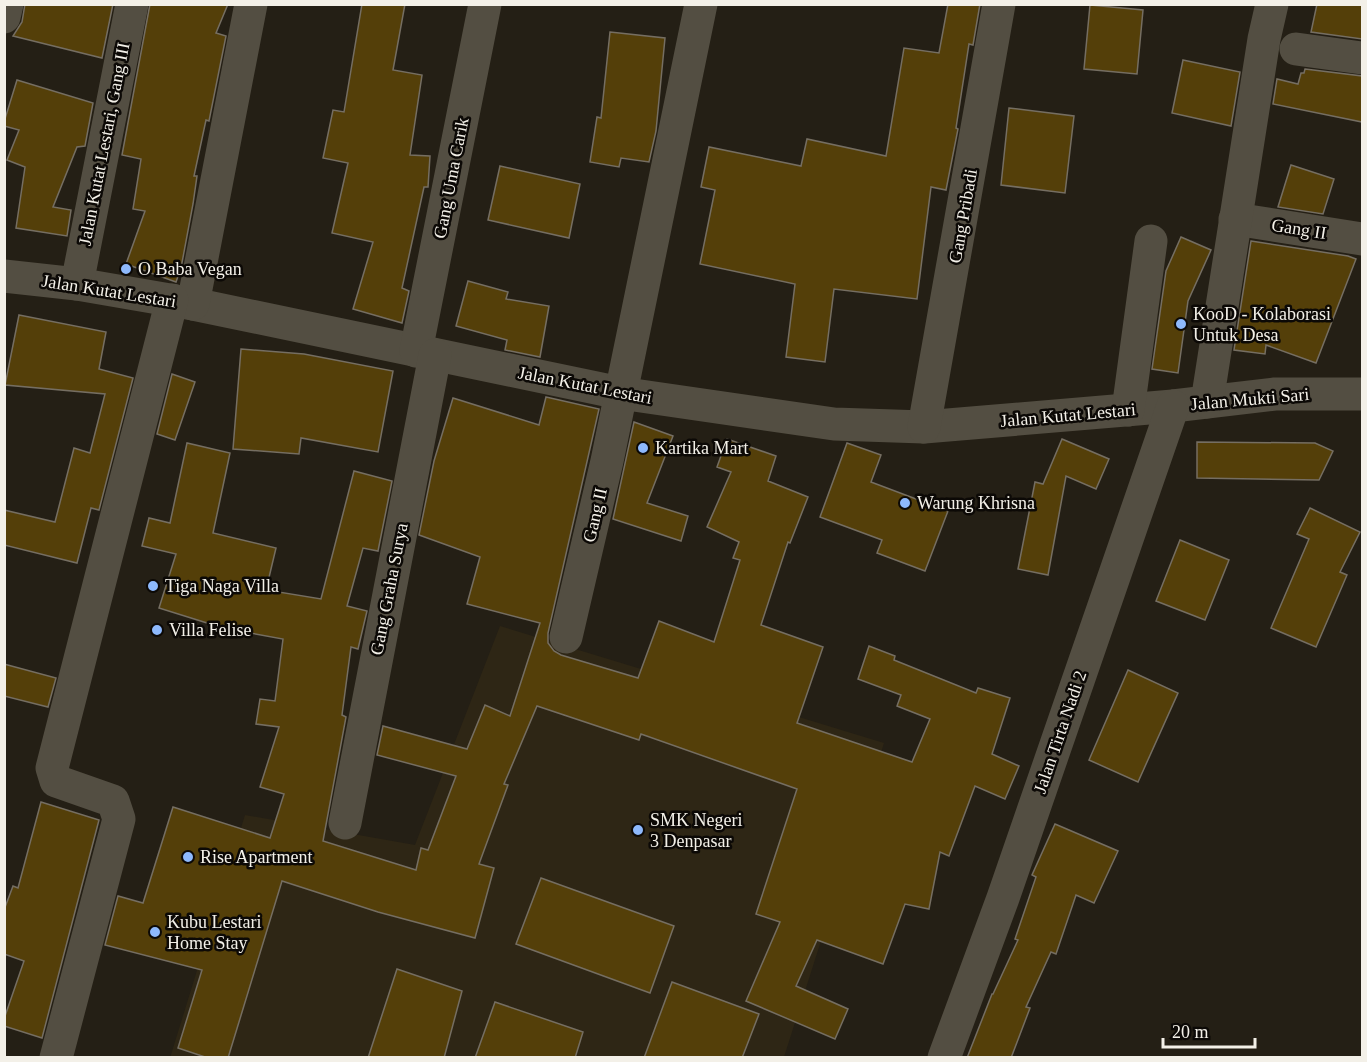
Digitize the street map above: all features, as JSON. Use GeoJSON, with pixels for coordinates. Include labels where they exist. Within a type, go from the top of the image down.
{"type":"FeatureCollection","features":[{"type":"Feature","properties":{"kind":"street"},"geometry":{"type":"LineString","coordinates":[[4,17],[7,4]]}},
{"type":"Feature","properties":{"kind":"street","name":"Jalan Kutat Lestari, Gang III"},"geometry":{"type":"LineString","coordinates":[[77,284],[132,4]]}},
{"type":"Feature","properties":{"kind":"street"},"geometry":{"type":"LineString","coordinates":[[56,1058],[119,819],[113,801],[56,781],[52,768],[183,302],[250,4]]}},
{"type":"Feature","properties":{"kind":"street","name":"Gang Uma Carik"},"geometry":{"type":"LineString","coordinates":[[426,353],[485,4]]}},
{"type":"Feature","properties":{"kind":"street","name":"Gang II"},"geometry":{"type":"LineString","coordinates":[[566,637],[607,461],[701,4]]}},
{"type":"Feature","properties":{"kind":"street","name":"Gang Pribadi"},"geometry":{"type":"LineString","coordinates":[[924,427],[999,4]]}},
{"type":"Feature","properties":{"kind":"street"},"geometry":{"type":"LineString","coordinates":[[1207,402],[1264,39],[1272,4]]}},
{"type":"Feature","properties":{"kind":"street"},"geometry":{"type":"LineString","coordinates":[[1296,49],[1362,58]]}},
{"type":"Feature","properties":{"kind":"street","name":"Gang II"},"geometry":{"type":"LineString","coordinates":[[1235,219],[1362,239]]}},
{"type":"Feature","properties":{"kind":"street"},"geometry":{"type":"LineString","coordinates":[[1128,410],[1151,241]]}},
{"type":"Feature","properties":{"kind":"street","name":"Jalan Kutat Lestari"},"geometry":{"type":"LineString","coordinates":[[4,276],[77,284],[183,302],[620,393],[834,424],[924,427],[1173,406]]}},
{"type":"Feature","properties":{"kind":"street","name":"Gang Graha Surya"},"geometry":{"type":"LineString","coordinates":[[345,824],[426,353]]}},
{"type":"Feature","properties":{"kind":"street","name":"Jalan Mukti Sari"},"geometry":{"type":"LineString","coordinates":[[1173,406],[1275,394],[1362,394]]}},
{"type":"Feature","properties":{"kind":"street","name":"Jalan Tirta Nadi 2"},"geometry":{"type":"LineString","coordinates":[[944,1058],[1003,898],[1173,406]]}},
{"type":"Feature","properties":{"kind":"shaded area","name":"SMK Negeri 3 Denpasar"},"geometry":{"type":"Polygon","coordinates":[[[500,626],[884,743],[784,1057],[170,1058],[245,815],[415,845],[500,626]]]}},
{"type":"Feature","properties":{"kind":"building"},"geometry":{"type":"Polygon","coordinates":[[[25,4],[113,4],[102,58],[13,36],[22,22],[25,4]]]}},
{"type":"Feature","properties":{"kind":"building"},"geometry":{"type":"Polygon","coordinates":[[[150,4],[228,4],[216,33],[226,36],[209,121],[206,120],[194,176],[197,176],[193,204],[181,268],[176,282],[126,264],[145,211],[133,209],[141,159],[122,155],[150,4]]]}},
{"type":"Feature","properties":{"kind":"building"},"geometry":{"type":"Polygon","coordinates":[[[362,4],[405,4],[393,70],[422,75],[410,155],[430,156],[428,187],[424,187],[402,288],[409,291],[402,323],[353,309],[373,242],[332,233],[348,163],[323,158],[333,110],[344,112],[362,4]]]}},
{"type":"Feature","properties":{"kind":"building"},"geometry":{"type":"Polygon","coordinates":[[[948,4],[980,4],[973,45],[969,44],[956,128],[958,129],[946,190],[931,187],[917,299],[834,289],[825,362],[786,357],[795,284],[700,264],[715,190],[701,187],[709,147],[801,166],[807,139],[886,156],[904,48],[939,53],[948,4]]]}},
{"type":"Feature","properties":{"kind":"building"},"geometry":{"type":"Polygon","coordinates":[[[1317,4],[1362,4],[1362,39],[1311,32],[1317,4]]]}},
{"type":"Feature","properties":{"kind":"building"},"geometry":{"type":"Polygon","coordinates":[[[1090,5],[1143,10],[1137,74],[1084,69],[1090,5]]]}},
{"type":"Feature","properties":{"kind":"building"},"geometry":{"type":"Polygon","coordinates":[[[610,32],[665,38],[656,131],[649,162],[621,158],[619,167],[590,162],[597,117],[601,118],[610,32]]]}},
{"type":"Feature","properties":{"kind":"building"},"geometry":{"type":"Polygon","coordinates":[[[1183,60],[1240,72],[1231,126],[1172,113],[1183,60]]]}},
{"type":"Feature","properties":{"kind":"building"},"geometry":{"type":"Polygon","coordinates":[[[1305,69],[1362,76],[1362,122],[1273,104],[1277,79],[1298,84],[1301,73],[1304,73],[1305,69]]]}},
{"type":"Feature","properties":{"kind":"building"},"geometry":{"type":"Polygon","coordinates":[[[17,80],[93,103],[85,146],[77,147],[53,207],[71,210],[67,236],[16,228],[25,167],[7,160],[19,130],[4,126],[4,122],[17,80]]]}},
{"type":"Feature","properties":{"kind":"building"},"geometry":{"type":"Polygon","coordinates":[[[1009,108],[1074,116],[1065,193],[1001,185],[1009,108]]]}},
{"type":"Feature","properties":{"kind":"building"},"geometry":{"type":"Polygon","coordinates":[[[1291,165],[1334,179],[1323,214],[1278,207],[1291,165]]]}},
{"type":"Feature","properties":{"kind":"building"},"geometry":{"type":"Polygon","coordinates":[[[500,166],[580,184],[569,238],[488,220],[500,166]]]}},
{"type":"Feature","properties":{"kind":"building"},"geometry":{"type":"Polygon","coordinates":[[[1181,237],[1211,250],[1188,301],[1178,373],[1152,369],[1166,271],[1181,237]]]}},
{"type":"Feature","properties":{"kind":"building"},"geometry":{"type":"Polygon","coordinates":[[[1251,241],[1356,259],[1316,363],[1266,345],[1265,354],[1234,350],[1251,241]]]}},
{"type":"Feature","properties":{"kind":"building"},"geometry":{"type":"Polygon","coordinates":[[[468,281],[508,292],[506,299],[549,306],[540,357],[505,350],[507,340],[456,326],[468,281]]]}},
{"type":"Feature","properties":{"kind":"building"},"geometry":{"type":"Polygon","coordinates":[[[19,315],[106,332],[99,369],[133,378],[99,510],[91,508],[77,563],[4,545],[4,510],[55,522],[74,448],[90,453],[105,394],[5,385],[19,315]]]}},
{"type":"Feature","properties":{"kind":"building"},"geometry":{"type":"Polygon","coordinates":[[[241,349],[304,354],[393,371],[378,452],[301,438],[299,454],[233,449],[241,349]]]}},
{"type":"Feature","properties":{"kind":"building"},"geometry":{"type":"Polygon","coordinates":[[[172,374],[195,382],[175,440],[157,434],[172,374]]]}},
{"type":"Feature","properties":{"kind":"building"},"geometry":{"type":"Polygon","coordinates":[[[546,397],[599,409],[548,633],[548,643],[554,651],[638,678],[659,621],[714,642],[740,560],[733,558],[739,542],[707,527],[731,472],[717,467],[727,439],[776,456],[768,481],[808,497],[790,543],[788,542],[761,625],[823,647],[797,723],[912,762],[930,719],[897,706],[901,695],[858,679],[869,646],[895,656],[894,660],[976,693],[978,688],[1010,698],[992,754],[1019,766],[1005,799],[975,786],[949,856],[940,852],[929,909],[905,904],[883,964],[817,940],[796,986],[848,1009],[835,1039],[746,1001],[780,922],[756,914],[797,789],[641,734],[639,740],[537,706],[504,784],[508,785],[479,864],[494,868],[475,938],[378,912],[282,881],[228,1058],[208,1058],[178,1048],[202,970],[105,945],[118,896],[143,903],[173,807],[270,838],[284,794],[260,787],[279,727],[256,724],[260,699],[275,701],[283,639],[223,628],[159,608],[176,554],[142,546],[149,518],[170,523],[187,443],[230,453],[213,533],[276,548],[266,590],[321,599],[354,471],[392,481],[378,551],[363,548],[347,606],[367,611],[358,649],[351,647],[342,715],[346,717],[323,841],[416,870],[421,848],[428,850],[456,776],[377,755],[383,726],[467,749],[485,705],[510,716],[540,623],[467,604],[480,557],[419,535],[434,461],[453,398],[539,425],[546,397]]]}},
{"type":"Feature","properties":{"kind":"building"},"geometry":{"type":"Polygon","coordinates":[[[634,422],[673,436],[647,503],[688,516],[681,541],[613,519],[634,422]]]}},
{"type":"Feature","properties":{"kind":"building"},"geometry":{"type":"Polygon","coordinates":[[[1062,439],[1109,459],[1096,489],[1066,476],[1048,575],[1018,569],[1035,482],[1043,484],[1062,439]]]}},
{"type":"Feature","properties":{"kind":"building"},"geometry":{"type":"Polygon","coordinates":[[[1197,442],[1315,443],[1333,451],[1319,480],[1197,478],[1197,442]]]}},
{"type":"Feature","properties":{"kind":"building"},"geometry":{"type":"Polygon","coordinates":[[[847,443],[881,455],[871,482],[948,511],[925,571],[877,553],[882,540],[820,517],[847,443]]]}},
{"type":"Feature","properties":{"kind":"building"},"geometry":{"type":"Polygon","coordinates":[[[1310,508],[1360,532],[1340,572],[1347,575],[1316,647],[1271,628],[1309,539],[1297,534],[1310,508]]]}},
{"type":"Feature","properties":{"kind":"building"},"geometry":{"type":"Polygon","coordinates":[[[1180,540],[1229,560],[1205,620],[1156,601],[1180,540]]]}},
{"type":"Feature","properties":{"kind":"building"},"geometry":{"type":"Polygon","coordinates":[[[4,664],[56,678],[48,707],[4,696],[4,664]]]}},
{"type":"Feature","properties":{"kind":"building"},"geometry":{"type":"Polygon","coordinates":[[[1128,670],[1178,693],[1138,782],[1089,760],[1128,670]]]}},
{"type":"Feature","properties":{"kind":"building"},"geometry":{"type":"Polygon","coordinates":[[[41,802],[99,820],[42,1038],[4,1026],[4,1019],[24,961],[4,954],[4,910],[13,886],[18,888],[41,802]]]}},
{"type":"Feature","properties":{"kind":"building"},"geometry":{"type":"Polygon","coordinates":[[[1055,824],[1118,851],[1094,903],[1076,895],[1056,954],[1051,952],[1026,1007],[1030,1008],[1011,1058],[967,1058],[992,994],[1018,940],[1015,939],[1036,877],[1032,875],[1055,824]]]}},
{"type":"Feature","properties":{"kind":"building"},"geometry":{"type":"Polygon","coordinates":[[[541,878],[674,926],[650,993],[516,944],[541,878]]]}},
{"type":"Feature","properties":{"kind":"building"},"geometry":{"type":"Polygon","coordinates":[[[397,969],[462,991],[444,1058],[368,1058],[397,969]]]}},
{"type":"Feature","properties":{"kind":"building"},"geometry":{"type":"Polygon","coordinates":[[[672,982],[759,1014],[742,1058],[644,1058],[672,982]]]}},
{"type":"Feature","properties":{"kind":"building"},"geometry":{"type":"Polygon","coordinates":[[[495,1002],[583,1032],[575,1058],[475,1058],[495,1002]]]}},
{"type":"Feature","properties":{"kind":"place","name":"O Baba Vegan"},"geometry":{"type":"Point","coordinates":[126,269]}},
{"type":"Feature","properties":{"kind":"place","name":"KooD - Kolaborasi Untuk Desa"},"geometry":{"type":"Point","coordinates":[1181,324]}},
{"type":"Feature","properties":{"kind":"place","name":"Kartika Mart"},"geometry":{"type":"Point","coordinates":[643,448]}},
{"type":"Feature","properties":{"kind":"place","name":"Warung Khrisna"},"geometry":{"type":"Point","coordinates":[905,503]}},
{"type":"Feature","properties":{"kind":"place","name":"Tiga Naga Villa"},"geometry":{"type":"Point","coordinates":[153,586]}},
{"type":"Feature","properties":{"kind":"place","name":"Villa Felise"},"geometry":{"type":"Point","coordinates":[157,630]}},
{"type":"Feature","properties":{"kind":"place","name":"SMK Negeri 3 Denpasar"},"geometry":{"type":"Point","coordinates":[638,830]}},
{"type":"Feature","properties":{"kind":"place","name":"Rise Apartment"},"geometry":{"type":"Point","coordinates":[188,857]}},
{"type":"Feature","properties":{"kind":"place","name":"Kubu Lestari Home Stay"},"geometry":{"type":"Point","coordinates":[155,932]}}]}
